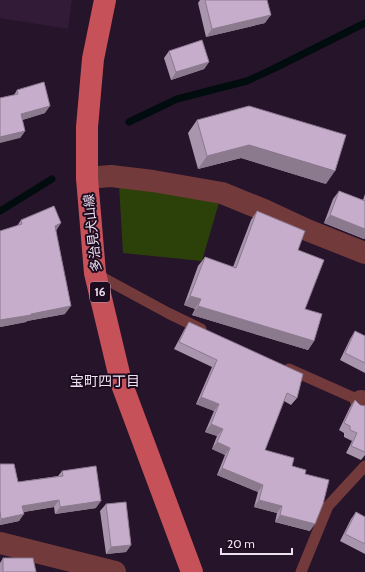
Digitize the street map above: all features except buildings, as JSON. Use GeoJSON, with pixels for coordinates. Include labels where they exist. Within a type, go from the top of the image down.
{"type":"FeatureCollection","features":[{"type":"Feature","properties":{"kind":"main road","name":"多治見犬山線"},"geometry":{"type":"LineString","coordinates":[[105,0],[93,59],[87,127],[87,178],[95,273],[121,382],[192,572]]}},
{"type":"Feature","properties":{"kind":"street"},"geometry":{"type":"LineString","coordinates":[[87,178],[112,176],[222,193],[307,230],[365,253]]}},
{"type":"Feature","properties":{"kind":"street"},"geometry":{"type":"LineString","coordinates":[[0,543],[62,565],[115,572]]}},
{"type":"Feature","properties":{"kind":"lane"},"geometry":{"type":"LineString","coordinates":[[95,273],[168,313],[210,333]]}},
{"type":"Feature","properties":{"kind":"lane"},"geometry":{"type":"LineString","coordinates":[[279,365],[363,402]]}},
{"type":"Feature","properties":{"kind":"lane"},"geometry":{"type":"LineString","coordinates":[[301,572],[328,506],[365,466]]}},
{"type":"Feature","properties":{"kind":"shaded area"},"geometry":{"type":"Polygon","coordinates":[[[0,0],[72,0],[68,29],[0,18],[0,0]]]}},
{"type":"Feature","properties":{"kind":"green space"},"geometry":{"type":"Polygon","coordinates":[[[119,184],[220,199],[202,261],[123,253],[119,184]]]}},
{"type":"Feature","properties":{"kind":"waterway"},"geometry":{"type":"LineString","coordinates":[[129,122],[177,99],[247,81],[365,23]]}},
{"type":"Feature","properties":{"kind":"waterway"},"geometry":{"type":"LineString","coordinates":[[0,211],[52,179]]}},
{"type":"Feature","properties":{"kind":"district","name":"宝町四丁目"},"geometry":{"type":"Point","coordinates":[105,381]}}]}
